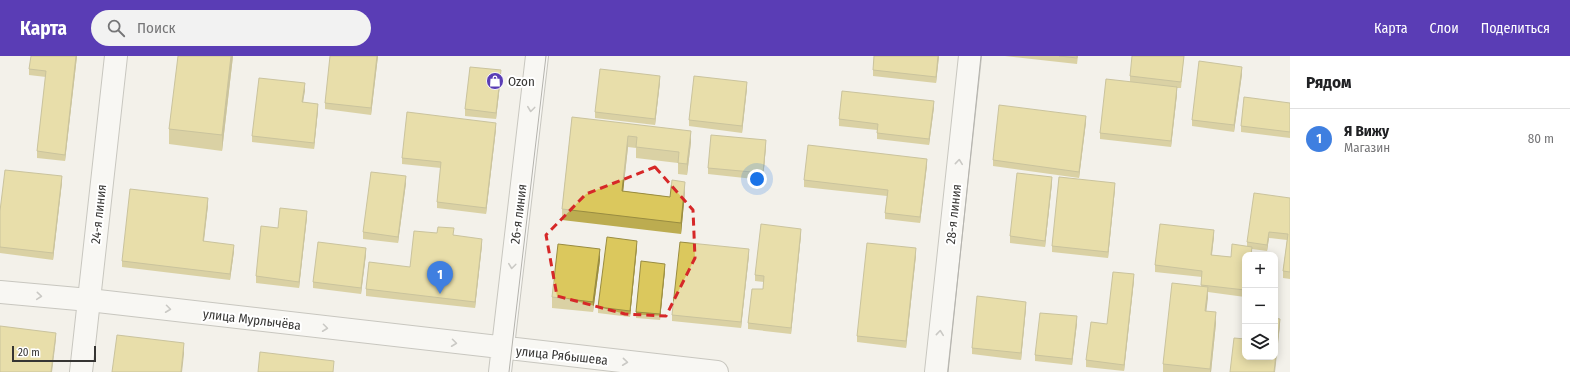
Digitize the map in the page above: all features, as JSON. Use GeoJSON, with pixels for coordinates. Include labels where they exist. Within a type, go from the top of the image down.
{"type":"FeatureCollection","features":[{"type":"Feature","properties":{"kind":"street","name":"24-я линия"},"geometry":{"type":"LineString","coordinates":[[81,372],[116,56]]}},
{"type":"Feature","properties":{"kind":"street","name":"26-я линия"},"geometry":{"type":"LineString","coordinates":[[500,372],[537,56]]}},
{"type":"Feature","properties":{"kind":"street","name":"28-я линия"},"geometry":{"type":"LineString","coordinates":[[936,372],[970,56]]}},
{"type":"Feature","properties":{"kind":"street","name":"улица Мурлычёва"},"geometry":{"type":"LineString","coordinates":[[0,292],[89,300],[503,348]]}},
{"type":"Feature","properties":{"kind":"street","name":"улица Рябышева"},"geometry":{"type":"LineString","coordinates":[[503,348],[717,372]]}},
{"type":"Feature","properties":{"kind":"highlighted area"},"geometry":{"type":"Polygon","coordinates":[[[655,167],[693,210],[695,258],[666,316],[625,314],[557,296],[546,235],[586,194],[655,167]]]}},
{"type":"Feature","properties":{"kind":"building"},"geometry":{"type":"Polygon","coordinates":[[[31,56],[76,56],[65,155],[37,151],[46,71],[29,69],[31,56]]]}},
{"type":"Feature","properties":{"kind":"building"},"geometry":{"type":"Polygon","coordinates":[[[178,56],[231,56],[222,135],[169,129],[178,56]]]}},
{"type":"Feature","properties":{"kind":"building"},"geometry":{"type":"Polygon","coordinates":[[[330,56],[377,56],[371,108],[325,103],[330,56]]]}},
{"type":"Feature","properties":{"kind":"building"},"geometry":{"type":"Polygon","coordinates":[[[874,56],[938,56],[936,77],[873,70],[874,56]]]}},
{"type":"Feature","properties":{"kind":"building"},"geometry":{"type":"Polygon","coordinates":[[[1059,56],[1077,56],[1077,58],[1059,56]]]}},
{"type":"Feature","properties":{"kind":"building"},"geometry":{"type":"Polygon","coordinates":[[[1132,56],[1184,56],[1181,82],[1130,76],[1132,56]]]}},
{"type":"Feature","properties":{"kind":"building"},"geometry":{"type":"Polygon","coordinates":[[[1199,61],[1242,67],[1234,125],[1192,120],[1199,61]]]}},
{"type":"Feature","properties":{"kind":"building"},"geometry":{"type":"Polygon","coordinates":[[[470,67],[501,70],[496,113],[465,109],[470,67]]]}},
{"type":"Feature","properties":{"kind":"building"},"geometry":{"type":"Polygon","coordinates":[[[600,69],[660,76],[655,119],[595,112],[600,69]]]}},
{"type":"Feature","properties":{"kind":"building"},"geometry":{"type":"Polygon","coordinates":[[[694,76],[747,82],[742,126],[689,120],[694,76]]]}},
{"type":"Feature","properties":{"kind":"building"},"geometry":{"type":"Polygon","coordinates":[[[259,78],[305,83],[302,102],[318,104],[314,143],[252,136],[259,78]]]}},
{"type":"Feature","properties":{"kind":"building"},"geometry":{"type":"Polygon","coordinates":[[[1106,79],[1177,87],[1171,141],[1100,133],[1106,79]]]}},
{"type":"Feature","properties":{"kind":"building"},"geometry":{"type":"Polygon","coordinates":[[[842,91],[934,101],[929,139],[877,133],[878,124],[839,119],[842,91]]]}},
{"type":"Feature","properties":{"kind":"building"},"geometry":{"type":"Polygon","coordinates":[[[1244,97],[1290,103],[1290,132],[1241,126],[1244,97]]]}},
{"type":"Feature","properties":{"kind":"building"},"geometry":{"type":"Polygon","coordinates":[[[999,105],[1086,116],[1079,172],[993,160],[999,105]]]}},
{"type":"Feature","properties":{"kind":"building"},"geometry":{"type":"Polygon","coordinates":[[[407,112],[496,123],[486,208],[437,202],[441,162],[402,158],[407,112]]]}},
{"type":"Feature","properties":{"kind":"building"},"geometry":{"type":"Polygon","coordinates":[[[572,117],[691,131],[687,164],[678,163],[679,152],[636,147],[637,137],[628,136],[622,191],[670,197],[672,180],[685,182],[681,223],[562,209],[572,117]]]}},
{"type":"Feature","properties":{"kind":"building"},"geometry":{"type":"Polygon","coordinates":[[[711,135],[766,140],[763,173],[708,168],[711,135]]]}},
{"type":"Feature","properties":{"kind":"building"},"geometry":{"type":"Polygon","coordinates":[[[808,145],[927,159],[920,217],[885,213],[888,190],[804,180],[808,145]]]}},
{"type":"Feature","properties":{"kind":"building"},"geometry":{"type":"Polygon","coordinates":[[[5,170],[62,176],[53,253],[0,247],[0,211],[5,170]]]}},
{"type":"Feature","properties":{"kind":"building"},"geometry":{"type":"Polygon","coordinates":[[[371,172],[406,176],[398,237],[363,232],[371,172]]]}},
{"type":"Feature","properties":{"kind":"building"},"geometry":{"type":"Polygon","coordinates":[[[1017,173],[1052,177],[1045,241],[1010,236],[1017,173]]]}},
{"type":"Feature","properties":{"kind":"building"},"geometry":{"type":"Polygon","coordinates":[[[1059,177],[1115,183],[1108,252],[1052,246],[1059,177]]]}},
{"type":"Feature","properties":{"kind":"building"},"geometry":{"type":"Polygon","coordinates":[[[130,189],[208,198],[203,241],[234,245],[230,274],[122,261],[130,189]]]}},
{"type":"Feature","properties":{"kind":"building"},"geometry":{"type":"Polygon","coordinates":[[[1254,193],[1290,198],[1290,272],[1283,271],[1288,234],[1269,232],[1267,245],[1247,242],[1254,193]]]}},
{"type":"Feature","properties":{"kind":"building"},"geometry":{"type":"Polygon","coordinates":[[[280,208],[307,211],[299,282],[256,276],[261,226],[278,228],[280,208]]]}},
{"type":"Feature","properties":{"kind":"building"},"geometry":{"type":"Polygon","coordinates":[[[761,224],[801,229],[791,328],[748,323],[752,289],[763,289],[764,276],[755,275],[761,224]]]}},
{"type":"Feature","properties":{"kind":"building"},"geometry":{"type":"Polygon","coordinates":[[[1160,224],[1214,230],[1211,255],[1231,257],[1232,244],[1252,247],[1251,252],[1242,252],[1242,290],[1201,285],[1202,271],[1155,265],[1160,224]]]}},
{"type":"Feature","properties":{"kind":"building"},"geometry":{"type":"Polygon","coordinates":[[[438,227],[454,228],[453,235],[482,239],[475,302],[366,289],[369,262],[410,267],[414,231],[437,233],[438,227]]]}},
{"type":"Feature","properties":{"kind":"building"},"geometry":{"type":"Polygon","coordinates":[[[607,237],[637,241],[630,311],[598,307],[607,237]]]}},
{"type":"Feature","properties":{"kind":"building"},"geometry":{"type":"Polygon","coordinates":[[[318,242],[366,248],[361,288],[313,282],[318,242]]]}},
{"type":"Feature","properties":{"kind":"building"},"geometry":{"type":"Polygon","coordinates":[[[680,242],[749,249],[741,322],[672,315],[680,242]]]}},
{"type":"Feature","properties":{"kind":"building"},"geometry":{"type":"Polygon","coordinates":[[[867,243],[916,248],[906,341],[857,336],[867,243]]]}},
{"type":"Feature","properties":{"kind":"building"},"geometry":{"type":"Polygon","coordinates":[[[558,244],[600,249],[593,302],[552,297],[558,244]]]}},
{"type":"Feature","properties":{"kind":"building"},"geometry":{"type":"Polygon","coordinates":[[[641,261],[665,264],[660,314],[636,312],[641,261]]]}},
{"type":"Feature","properties":{"kind":"building"},"geometry":{"type":"Polygon","coordinates":[[[1113,272],[1134,274],[1124,365],[1086,360],[1091,322],[1107,324],[1113,272]]]}},
{"type":"Feature","properties":{"kind":"building"},"geometry":{"type":"Polygon","coordinates":[[[1172,283],[1208,287],[1205,311],[1216,312],[1210,369],[1163,364],[1172,283]]]}},
{"type":"Feature","properties":{"kind":"building"},"geometry":{"type":"Polygon","coordinates":[[[977,296],[1026,302],[1021,353],[972,348],[977,296]]]}},
{"type":"Feature","properties":{"kind":"building"},"geometry":{"type":"Polygon","coordinates":[[[1040,313],[1077,316],[1072,359],[1035,355],[1040,313]]]}},
{"type":"Feature","properties":{"kind":"building"},"geometry":{"type":"Polygon","coordinates":[[[1278,319],[1280,319],[1278,337],[1278,319]]]}},
{"type":"Feature","properties":{"kind":"building"},"geometry":{"type":"Polygon","coordinates":[[[0,326],[56,333],[51,372],[0,372],[0,326]]]}},
{"type":"Feature","properties":{"kind":"building"},"geometry":{"type":"Polygon","coordinates":[[[117,335],[184,343],[181,372],[112,372],[117,335]]]}},
{"type":"Feature","properties":{"kind":"building"},"geometry":{"type":"Polygon","coordinates":[[[1234,338],[1242,339],[1242,360],[1275,360],[1274,372],[1230,372],[1234,338]]]}},
{"type":"Feature","properties":{"kind":"building"},"geometry":{"type":"Polygon","coordinates":[[[260,352],[334,361],[333,372],[258,372],[260,352]]]}},
{"type":"Feature","properties":{"kind":"tram line"},"geometry":{"type":"LineString","coordinates":[[509,372],[546,56]]}},
{"type":"Feature","properties":{"kind":"tram line"},"geometry":{"type":"LineString","coordinates":[[948,372],[981,56]]}},
{"type":"Feature","properties":{"kind":"place","name":"Ozon"},"geometry":{"type":"Point","coordinates":[495,81]}},
{"type":"Feature","properties":{"kind":"place","name":"Я Вижу"},"geometry":{"type":"Point","coordinates":[440,294]}}]}
